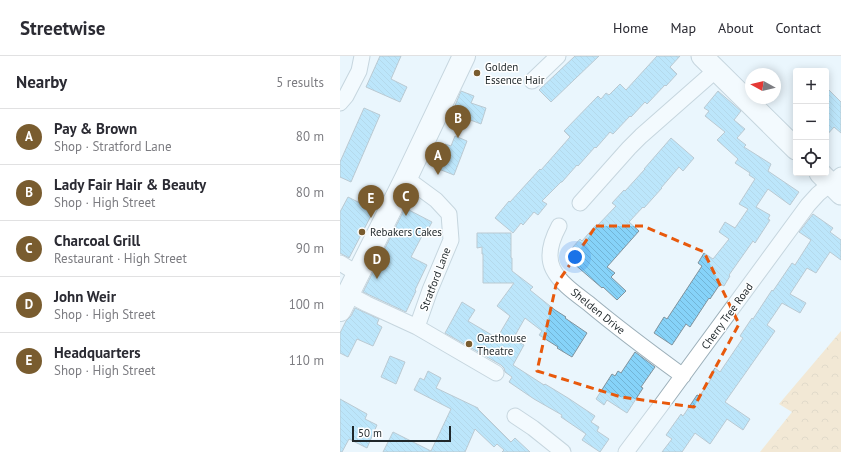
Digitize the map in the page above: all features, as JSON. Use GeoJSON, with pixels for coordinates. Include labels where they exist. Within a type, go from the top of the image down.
{"type":"FeatureCollection","features":[{"type":"Feature","properties":{"kind":"main road"},"geometry":{"type":"LineString","coordinates":[[344,302],[349,268],[406,178],[464,56]]}},
{"type":"Feature","properties":{"kind":"street"},"geometry":{"type":"LineString","coordinates":[[340,102],[346,96],[359,71],[362,56]]}},
{"type":"Feature","properties":{"kind":"street"},"geometry":{"type":"LineString","coordinates":[[532,81],[558,56]]}},
{"type":"Feature","properties":{"kind":"street"},"geometry":{"type":"LineString","coordinates":[[580,203],[602,177],[709,63],[793,146]]}},
{"type":"Feature","properties":{"kind":"street","name":"Stratford Lane"},"geometry":{"type":"LineString","coordinates":[[406,178],[436,200],[449,214],[451,240],[430,290],[417,327]]}},
{"type":"Feature","properties":{"kind":"street","name":"Cherry Tree Road"},"geometry":{"type":"LineString","coordinates":[[626,452],[808,205],[833,181]]}},
{"type":"Feature","properties":{"kind":"street","name":"Shelden Drive"},"geometry":{"type":"LineString","coordinates":[[559,226],[552,241],[550,259],[553,269],[559,278],[608,320],[683,376]]}},
{"type":"Feature","properties":{"kind":"street"},"geometry":{"type":"LineString","coordinates":[[344,302],[367,304],[417,327],[496,373]]}},
{"type":"Feature","properties":{"kind":"street"},"geometry":{"type":"LineString","coordinates":[[515,416],[563,452]]}},
{"type":"Feature","properties":{"kind":"highlighted area"},"geometry":{"type":"Polygon","coordinates":[[[596,226],[643,226],[704,252],[739,324],[694,407],[621,397],[537,371],[556,285],[596,226]]]}},
{"type":"Feature","properties":{"kind":"green space"},"geometry":{"type":"Polygon","coordinates":[[[841,331],[841,452],[760,452],[792,412],[779,404],[841,331]]]}},
{"type":"Feature","properties":{"kind":"building"},"geometry":{"type":"Polygon","coordinates":[[[380,56],[401,56],[391,79],[407,87],[400,102],[366,87],[380,56]]]}},
{"type":"Feature","properties":{"kind":"building"},"geometry":{"type":"Polygon","coordinates":[[[575,56],[599,56],[551,102],[539,90],[575,56]]]}},
{"type":"Feature","properties":{"kind":"building"},"geometry":{"type":"Polygon","coordinates":[[[657,56],[680,56],[670,67],[677,74],[647,104],[645,102],[631,117],[630,116],[613,134],[610,132],[578,166],[577,165],[542,201],[547,204],[538,215],[534,212],[523,225],[521,223],[513,233],[495,218],[509,201],[510,202],[540,169],[541,170],[570,137],[564,131],[598,96],[601,99],[606,93],[609,95],[620,84],[626,90],[657,56]]]}},
{"type":"Feature","properties":{"kind":"building"},"geometry":{"type":"Polygon","coordinates":[[[829,90],[841,102],[841,133],[834,127],[829,133],[829,90]]]}},
{"type":"Feature","properties":{"kind":"building"},"geometry":{"type":"Polygon","coordinates":[[[461,91],[474,96],[471,103],[486,108],[481,124],[452,113],[461,91]]]}},
{"type":"Feature","properties":{"kind":"building"},"geometry":{"type":"Polygon","coordinates":[[[718,91],[741,111],[734,120],[745,129],[737,138],[746,145],[744,147],[771,164],[768,171],[799,192],[790,205],[768,189],[756,207],[770,215],[768,219],[770,220],[755,243],[753,241],[729,275],[730,276],[724,286],[720,284],[690,327],[686,324],[672,345],[654,333],[664,317],[667,319],[702,266],[698,263],[704,253],[713,259],[729,239],[719,232],[725,222],[735,228],[748,209],[739,204],[755,179],[749,175],[750,173],[735,163],[738,159],[717,140],[725,132],[705,116],[709,111],[704,108],[718,91]]]}},
{"type":"Feature","properties":{"kind":"building"},"geometry":{"type":"Polygon","coordinates":[[[364,108],[380,115],[351,182],[340,177],[340,162],[364,108]]]}},
{"type":"Feature","properties":{"kind":"building"},"geometry":{"type":"Polygon","coordinates":[[[455,136],[467,141],[454,175],[436,168],[445,144],[451,146],[455,136]]]}},
{"type":"Feature","properties":{"kind":"building"},"geometry":{"type":"Polygon","coordinates":[[[671,138],[694,158],[683,171],[679,167],[644,208],[643,207],[629,222],[639,231],[607,267],[615,273],[611,277],[626,291],[617,300],[565,256],[580,239],[582,241],[616,206],[612,203],[645,169],[671,138]]]}},
{"type":"Feature","properties":{"kind":"building"},"geometry":{"type":"Polygon","coordinates":[[[348,197],[374,210],[349,258],[340,253],[340,212],[348,197]]]}},
{"type":"Feature","properties":{"kind":"building"},"geometry":{"type":"Polygon","coordinates":[[[405,208],[432,222],[424,237],[422,236],[411,257],[427,265],[406,312],[363,292],[405,208]]]}},
{"type":"Feature","properties":{"kind":"building"},"geometry":{"type":"Polygon","coordinates":[[[813,214],[833,228],[830,232],[841,240],[841,260],[830,252],[816,273],[807,268],[790,294],[806,303],[800,313],[782,303],[767,325],[775,331],[725,402],[750,419],[743,430],[727,419],[710,444],[695,433],[682,452],[662,452],[672,439],[666,435],[681,414],[683,416],[697,395],[700,396],[711,379],[709,378],[715,368],[720,372],[743,338],[740,336],[752,318],[753,319],[792,263],[795,265],[811,240],[799,232],[813,214]]]}},
{"type":"Feature","properties":{"kind":"building"},"geometry":{"type":"Polygon","coordinates":[[[477,233],[511,233],[512,271],[533,287],[530,290],[566,317],[565,318],[587,333],[572,357],[539,335],[542,331],[525,318],[513,339],[524,345],[513,365],[595,416],[591,422],[599,427],[597,431],[609,439],[600,452],[582,440],[586,434],[561,417],[562,415],[534,399],[509,382],[512,377],[505,372],[501,365],[445,333],[462,302],[475,310],[468,321],[497,338],[510,316],[497,306],[514,283],[483,283],[483,254],[482,247],[477,248],[477,233]]]}},
{"type":"Feature","properties":{"kind":"building"},"geometry":{"type":"Polygon","coordinates":[[[355,308],[379,319],[377,324],[382,327],[373,346],[357,339],[348,357],[340,353],[340,333],[355,308]]]}},
{"type":"Feature","properties":{"kind":"building"},"geometry":{"type":"Polygon","coordinates":[[[635,352],[655,367],[641,387],[643,388],[627,413],[607,400],[604,405],[596,399],[612,374],[615,376],[618,371],[621,373],[635,352]]]}},
{"type":"Feature","properties":{"kind":"building"},"geometry":{"type":"Polygon","coordinates":[[[390,356],[405,362],[396,384],[381,377],[390,356]]]}},
{"type":"Feature","properties":{"kind":"building"},"geometry":{"type":"Polygon","coordinates":[[[428,371],[441,378],[436,388],[478,408],[511,442],[515,438],[530,452],[502,452],[504,450],[497,444],[494,447],[475,429],[465,452],[383,452],[393,432],[431,451],[451,409],[414,390],[420,378],[424,380],[428,371]]]}},
{"type":"Feature","properties":{"kind":"building"},"geometry":{"type":"Polygon","coordinates":[[[340,399],[367,414],[365,419],[377,425],[367,448],[349,439],[342,452],[340,452],[340,399]]]}},
{"type":"Feature","properties":{"kind":"place","name":"Golden Essence Hair"},"geometry":{"type":"Point","coordinates":[477,73]}},
{"type":"Feature","properties":{"kind":"place","name":"Lady Fair Hair & Beauty"},"geometry":{"type":"Point","coordinates":[458,138]}},
{"type":"Feature","properties":{"kind":"place","name":"Pay & Brown"},"geometry":{"type":"Point","coordinates":[438,175]}},
{"type":"Feature","properties":{"kind":"place","name":"Charcoal Grill"},"geometry":{"type":"Point","coordinates":[406,216]}},
{"type":"Feature","properties":{"kind":"place","name":"Headquarters"},"geometry":{"type":"Point","coordinates":[371,218]}},
{"type":"Feature","properties":{"kind":"place","name":"Rebakers Cakes"},"geometry":{"type":"Point","coordinates":[362,232]}},
{"type":"Feature","properties":{"kind":"place","name":"John Weir"},"geometry":{"type":"Point","coordinates":[377,279]}},
{"type":"Feature","properties":{"kind":"place","name":"Oasthouse Theatre"},"geometry":{"type":"Point","coordinates":[469,344]}}]}
